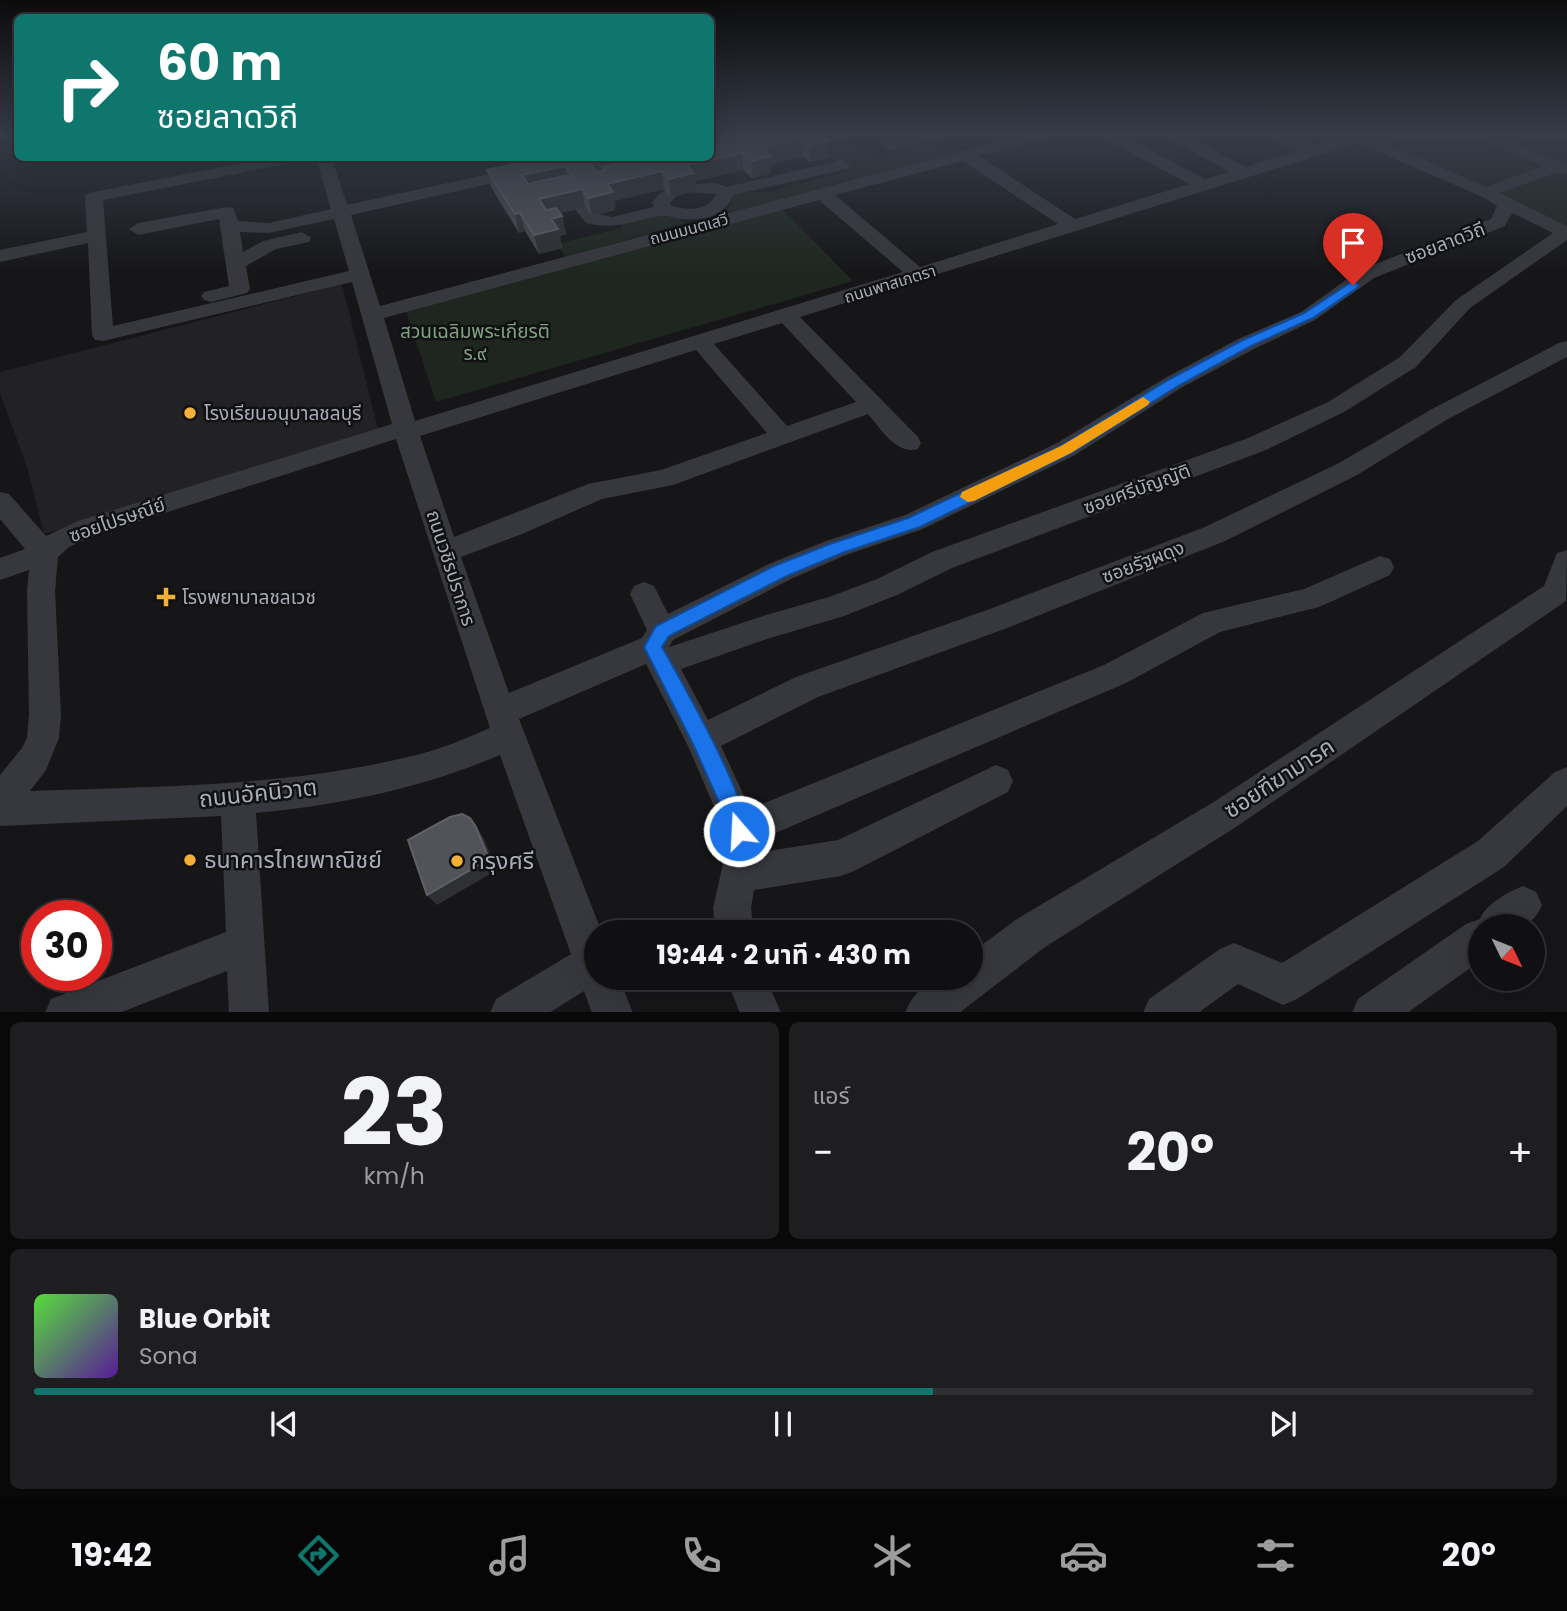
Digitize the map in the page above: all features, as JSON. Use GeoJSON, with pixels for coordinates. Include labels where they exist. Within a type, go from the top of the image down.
{"type":"FeatureCollection","features":[{"type":"Feature","properties":{"kind":"street"},"geometry":{"type":"LineString","coordinates":[[165,180],[94,198],[103,335],[359,275]]}},
{"type":"Feature","properties":{"kind":"street"},"geometry":{"type":"LineString","coordinates":[[231,180],[233,202]]}},
{"type":"Feature","properties":{"kind":"street","name":"ถนนวชิรปราการ"},"geometry":{"type":"LineString","coordinates":[[330,180],[405,430],[505,724],[584,938]]}},
{"type":"Feature","properties":{"kind":"street"},"geometry":{"type":"LineString","coordinates":[[235,264],[270,245],[342,220],[496,180]]}},
{"type":"Feature","properties":{"kind":"street"},"geometry":{"type":"LineString","coordinates":[[583,208],[592,219],[612,222],[671,206],[698,214],[796,180]]}},
{"type":"Feature","properties":{"kind":"street","name":"ถนนมนตเสวี"},"geometry":{"type":"LineString","coordinates":[[372,315],[698,227],[723,206],[822,193],[870,180]]}},
{"type":"Feature","properties":{"kind":"street"},"geometry":{"type":"LineString","coordinates":[[1004,180],[1075,227]]}},
{"type":"Feature","properties":{"kind":"street"},"geometry":{"type":"LineString","coordinates":[[1057,215],[1172,180]]}},
{"type":"Feature","properties":{"kind":"street"},"geometry":{"type":"LineString","coordinates":[[1193,180],[1205,187]]}},
{"type":"Feature","properties":{"kind":"street","name":"ถนนพาสเภตรา"},"geometry":{"type":"LineString","coordinates":[[405,430],[1227,180]]}},
{"type":"Feature","properties":{"kind":"street"},"geometry":{"type":"LineString","coordinates":[[1459,180],[1567,232]]}},
{"type":"Feature","properties":{"kind":"street"},"geometry":{"type":"LineString","coordinates":[[1496,198],[1534,180]]}},
{"type":"Feature","properties":{"kind":"street"},"geometry":{"type":"LineString","coordinates":[[693,188],[715,188],[723,206]]}},
{"type":"Feature","properties":{"kind":"street"},"geometry":{"type":"LineString","coordinates":[[822,193],[918,275]]}},
{"type":"Feature","properties":{"kind":"street","name":"ซอยลาดวิถี"},"geometry":{"type":"LineString","coordinates":[[505,724],[659,647],[780,571],[836,548],[914,523],[1066,449],[1173,383],[1246,344],[1308,316],[1367,274],[1499,222],[1496,198]]}},
{"type":"Feature","properties":{"kind":"street"},"geometry":{"type":"LineString","coordinates":[[671,206],[698,227]]}},
{"type":"Feature","properties":{"kind":"street"},"geometry":{"type":"LineString","coordinates":[[102,321],[240,289],[227,212],[138,229]]}},
{"type":"Feature","properties":{"kind":"street"},"geometry":{"type":"LineString","coordinates":[[230,226],[269,228],[342,220]]}},
{"type":"Feature","properties":{"kind":"street","name":"ซอยศรีบัญญัติ"},"geometry":{"type":"LineString","coordinates":[[659,647],[766,627],[834,608],[887,587],[942,560],[1245,449],[1324,412],[1383,380],[1400,368],[1463,304],[1567,232]]}},
{"type":"Feature","properties":{"kind":"street"},"geometry":{"type":"LineString","coordinates":[[0,256],[96,236]]}},
{"type":"Feature","properties":{"kind":"street"},"geometry":{"type":"LineString","coordinates":[[787,316],[909,443]]}},
{"type":"Feature","properties":{"kind":"street"},"geometry":{"type":"LineString","coordinates":[[700,341],[783,437]]}},
{"type":"Feature","properties":{"kind":"street","name":"ซอยรัฐผดุง"},"geometry":{"type":"LineString","coordinates":[[701,739],[807,687],[1000,618],[1215,534],[1348,469],[1440,414],[1567,348]]}},
{"type":"Feature","properties":{"kind":"street"},"geometry":{"type":"LineString","coordinates":[[446,551],[513,527],[597,491],[664,479],[871,405]]}},
{"type":"Feature","properties":{"kind":"street","name":"ซอยไปรษณีย์"},"geometry":{"type":"LineString","coordinates":[[0,802],[34,759],[43,738],[45,715],[41,591],[45,553],[59,540],[87,528],[405,430]]}},
{"type":"Feature","properties":{"kind":"street"},"geometry":{"type":"LineString","coordinates":[[0,501],[45,553],[0,569]]}},
{"type":"Feature","properties":{"kind":"street","name":"ซอยฑีฆามารค"},"geometry":{"type":"LineString","coordinates":[[983,969],[1031,933],[1224,815],[1556,593],[1567,561]]}},
{"type":"Feature","properties":{"kind":"street"},"geometry":{"type":"LineString","coordinates":[[739,831],[1115,674],[1213,622],[1308,599],[1380,567]]}},
{"type":"Feature","properties":{"kind":"street"},"geometry":{"type":"LineString","coordinates":[[644,594],[659,647],[733,811],[739,831],[744,850],[732,908],[733,920]]}},
{"type":"Feature","properties":{"kind":"street","name":"ถนนอัคนิวาต"},"geometry":{"type":"LineString","coordinates":[[0,809],[238,799],[365,781],[432,766],[505,724]]}},
{"type":"Feature","properties":{"kind":"street"},"geometry":{"type":"LineString","coordinates":[[739,874],[841,858],[996,780]]}},
{"type":"Feature","properties":{"kind":"street"},"geometry":{"type":"LineString","coordinates":[[1164,1012],[1234,963],[1251,968],[1283,985],[1491,854],[1567,783]]}},
{"type":"Feature","properties":{"kind":"street"},"geometry":{"type":"LineString","coordinates":[[238,799],[249,1012]]}},
{"type":"Feature","properties":{"kind":"street"},"geometry":{"type":"LineString","coordinates":[[68,1012],[246,944]]}},
{"type":"Feature","properties":{"kind":"street"},"geometry":{"type":"LineString","coordinates":[[1373,1012],[1468,946]]}},
{"type":"Feature","properties":{"kind":"street"},"geometry":{"type":"LineString","coordinates":[[512,1012],[584,977]]}},
{"type":"Feature","properties":{"kind":"street","name":"ถนนวชิรปราการ"},"geometry":{"type":"LineString","coordinates":[[604,990],[613,1012]]}},
{"type":"Feature","properties":{"kind":"street"},"geometry":{"type":"LineString","coordinates":[[751,990],[761,1012]]}},
{"type":"Feature","properties":{"kind":"street","name":"ซอยฑีฆามารค"},"geometry":{"type":"LineString","coordinates":[[926,1012],[955,990]]}},
{"type":"Feature","properties":{"kind":"shaded area","name":"โรงเรียนอนุบาลชลบุรี"},"geometry":{"type":"Polygon","coordinates":[[[342,284],[379,433],[44,534],[27,467],[0,393],[0,372],[342,284]]]}},
{"type":"Feature","properties":{"kind":"green space"},"geometry":{"type":"Polygon","coordinates":[[[814,180],[856,180],[734,213],[725,211],[730,206],[733,195],[744,191],[766,193],[814,180]]]}},
{"type":"Feature","properties":{"kind":"green space"},"geometry":{"type":"Polygon","coordinates":[[[1445,180],[1567,180],[1567,236],[1445,180]]]}},
{"type":"Feature","properties":{"kind":"green space","name":"สวนเฉลิมพระเกียรติ ร.๙"},"geometry":{"type":"Polygon","coordinates":[[[782,209],[853,281],[436,402],[406,311],[782,209]]]}},
{"type":"Feature","properties":{"kind":"green space"},"geometry":{"type":"Polygon","coordinates":[[[662,215],[685,223],[566,257],[557,244],[622,228],[620,224],[662,215]]]}},
{"type":"Feature","properties":{"kind":"building"},"geometry":{"type":"Polygon","coordinates":[[[494,180],[525,180],[528,184],[545,180],[623,180],[607,184],[613,192],[589,198],[582,189],[539,199],[546,210],[556,208],[562,216],[551,219],[558,229],[534,235],[520,213],[515,214],[494,180]]]}},
{"type":"Feature","properties":{"kind":"building","name":"กรุงศรี"},"geometry":{"type":"Polygon","coordinates":[[[462,814],[470,818],[476,827],[489,859],[427,895],[408,840],[450,817],[462,814]]]}},
{"type":"Feature","properties":{"kind":"slow traffic"},"geometry":{"type":"LineString","coordinates":[[968,497],[1066,449],[1143,402]]}},
{"type":"Feature","properties":{"kind":"place","name":"โรงเรียนอนุบาลชลบุรี"},"geometry":{"type":"Point","coordinates":[190,413]}},
{"type":"Feature","properties":{"kind":"place","name":"โรงพยาบาลชลเวช"},"geometry":{"type":"Point","coordinates":[166,597]}},
{"type":"Feature","properties":{"kind":"place","name":"ธนาคารไทยพาณิชย์"},"geometry":{"type":"Point","coordinates":[190,860]}},
{"type":"Feature","properties":{"kind":"place","name":"กรุงศรี"},"geometry":{"type":"Point","coordinates":[457,861]}},
{"type":"Feature","properties":{"kind":"route"},"geometry":{"type":"LineString","coordinates":[[739,831],[701,739],[653,647],[662,631],[780,571],[836,548],[881,536],[914,523],[1066,449],[1173,383],[1246,344],[1308,316],[1353,285]]}}]}
